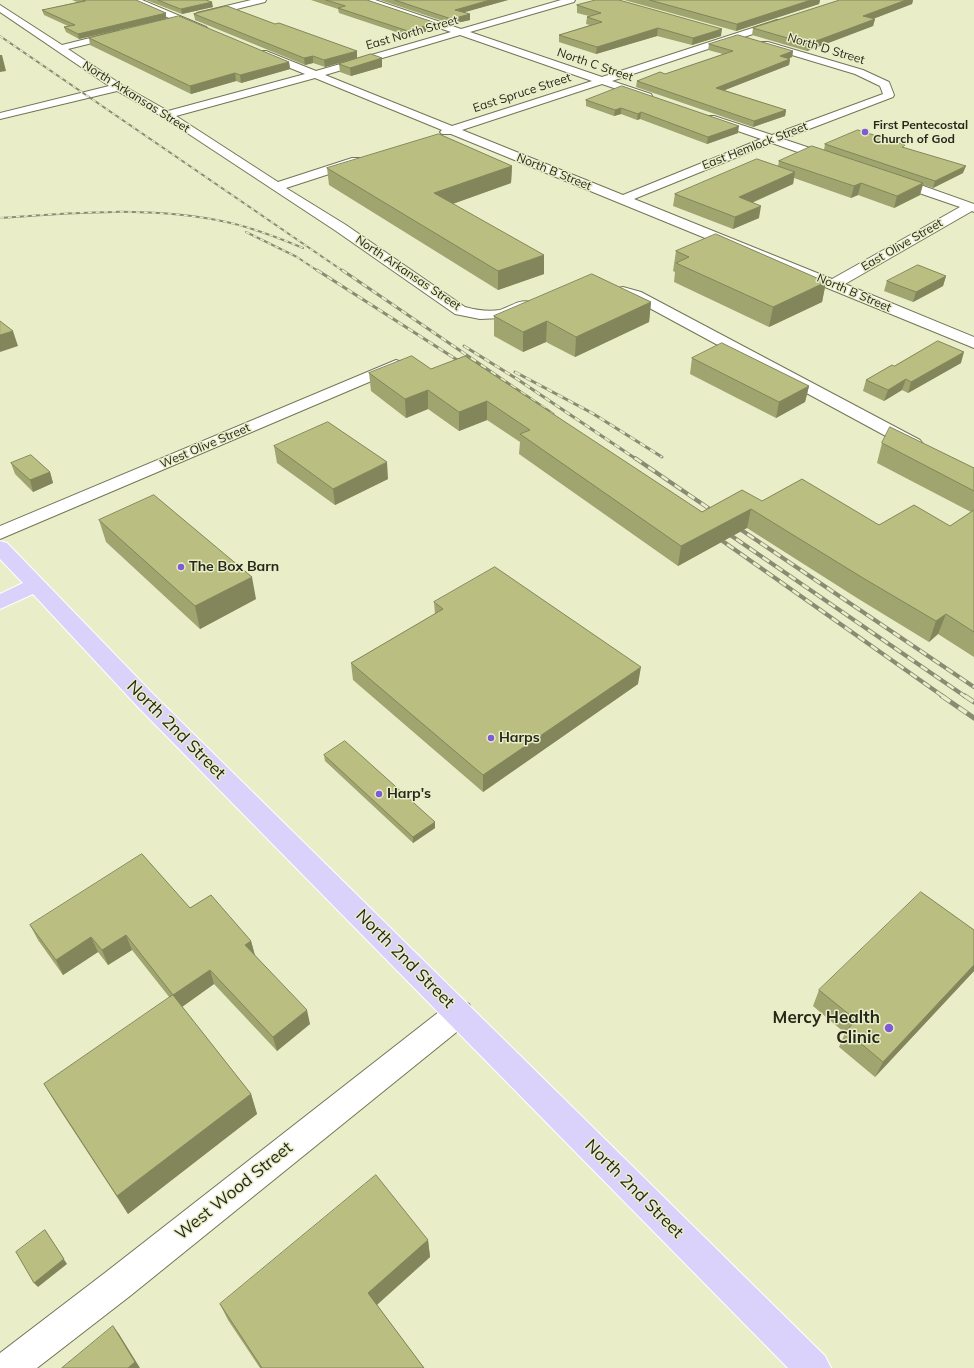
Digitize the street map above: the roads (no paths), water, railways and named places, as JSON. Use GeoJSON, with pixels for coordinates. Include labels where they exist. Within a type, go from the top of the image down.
{"type":"FeatureCollection","features":[{"type":"Feature","properties":{"kind":"main road","name":"North 2nd Street"},"geometry":{"type":"LineString","coordinates":[[0,547],[146,701],[813,1368]]}},
{"type":"Feature","properties":{"kind":"main road"},"geometry":{"type":"LineString","coordinates":[[0,602],[36,586]]}},
{"type":"Feature","properties":{"kind":"street"},"geometry":{"type":"LineString","coordinates":[[134,0],[216,34]]}},
{"type":"Feature","properties":{"kind":"street"},"geometry":{"type":"LineString","coordinates":[[165,23],[262,0]]}},
{"type":"Feature","properties":{"kind":"street","name":"North C Street"},"geometry":{"type":"LineString","coordinates":[[366,0],[661,101]]}},
{"type":"Feature","properties":{"kind":"street","name":"East North Street"},"geometry":{"type":"LineString","coordinates":[[166,115],[315,75],[571,0]]}},
{"type":"Feature","properties":{"kind":"street","name":"North Arkansas Street"},"geometry":{"type":"LineString","coordinates":[[0,8],[118,87],[166,115],[276,188],[341,228],[460,310],[480,315],[502,314],[537,300]]}},
{"type":"Feature","properties":{"kind":"street","name":"East Spruce Street"},"geometry":{"type":"LineString","coordinates":[[437,135],[788,19]]}},
{"type":"Feature","properties":{"kind":"street"},"geometry":{"type":"LineString","coordinates":[[61,48],[128,32]]}},
{"type":"Feature","properties":{"kind":"street","name":"North D Street"},"geometry":{"type":"LineString","coordinates":[[723,32],[859,72],[885,84],[889,95]]}},
{"type":"Feature","properties":{"kind":"street","name":"North B Street"},"geometry":{"type":"LineString","coordinates":[[251,49],[621,200],[834,284],[974,343]]}},
{"type":"Feature","properties":{"kind":"street"},"geometry":{"type":"LineString","coordinates":[[0,116],[118,87]]}},
{"type":"Feature","properties":{"kind":"street","name":"East Hemlock Street"},"geometry":{"type":"LineString","coordinates":[[621,200],[772,139],[889,95]]}},
{"type":"Feature","properties":{"kind":"street"},"geometry":{"type":"LineString","coordinates":[[698,114],[846,164]]}},
{"type":"Feature","properties":{"kind":"street"},"geometry":{"type":"LineString","coordinates":[[276,188],[364,159]]}},
{"type":"Feature","properties":{"kind":"street"},"geometry":{"type":"LineString","coordinates":[[882,177],[972,207]]}},
{"type":"Feature","properties":{"kind":"street","name":"East Olive Street"},"geometry":{"type":"LineString","coordinates":[[834,284],[972,207]]}},
{"type":"Feature","properties":{"kind":"street"},"geometry":{"type":"LineString","coordinates":[[611,288],[636,295],[926,450]]}},
{"type":"Feature","properties":{"kind":"street","name":"West Olive Street"},"geometry":{"type":"LineString","coordinates":[[0,533],[410,359]]}},
{"type":"Feature","properties":{"kind":"street","name":"West Wood Street"},"geometry":{"type":"LineString","coordinates":[[9,1368],[118,1284],[459,1013]]}},
{"type":"Feature","properties":{"kind":"railway"},"geometry":{"type":"LineString","coordinates":[[0,36],[343,271]]}},
{"type":"Feature","properties":{"kind":"railway"},"geometry":{"type":"LineString","coordinates":[[0,218],[86,212],[145,212],[174,214],[240,225],[303,248]]}},
{"type":"Feature","properties":{"kind":"railway"},"geometry":{"type":"LineString","coordinates":[[246,232],[297,257],[318,271]]}},
{"type":"Feature","properties":{"kind":"railway"},"geometry":{"type":"LineString","coordinates":[[317,270],[465,365]]}},
{"type":"Feature","properties":{"kind":"railway"},"geometry":{"type":"LineString","coordinates":[[342,270],[553,414]]}},
{"type":"Feature","properties":{"kind":"railway"},"geometry":{"type":"LineString","coordinates":[[464,346],[517,379],[636,459]]}},
{"type":"Feature","properties":{"kind":"railway"},"geometry":{"type":"LineString","coordinates":[[515,372],[592,413],[662,457]]}},
{"type":"Feature","properties":{"kind":"railway"},"geometry":{"type":"LineString","coordinates":[[635,458],[717,514]]}},
{"type":"Feature","properties":{"kind":"railway"},"geometry":{"type":"LineString","coordinates":[[734,525],[974,687]]}},
{"type":"Feature","properties":{"kind":"railway"},"geometry":{"type":"LineString","coordinates":[[723,530],[966,697]]}},
{"type":"Feature","properties":{"kind":"railway"},"geometry":{"type":"LineString","coordinates":[[714,535],[944,697]]}},
{"type":"Feature","properties":{"kind":"railway"},"geometry":{"type":"LineString","coordinates":[[942,696],[974,718]]}},
{"type":"Feature","properties":{"kind":"railway"},"geometry":{"type":"LineString","coordinates":[[965,696],[974,702]]}},
{"type":"Feature","properties":{"kind":"place","name":"First Pentecostal Church of God"},"geometry":{"type":"Point","coordinates":[865,132]}},
{"type":"Feature","properties":{"kind":"place","name":"The Box Barn"},"geometry":{"type":"Point","coordinates":[181,567]}},
{"type":"Feature","properties":{"kind":"place","name":"Harps"},"geometry":{"type":"Point","coordinates":[491,738]}},
{"type":"Feature","properties":{"kind":"place","name":"Harp's"},"geometry":{"type":"Point","coordinates":[379,794]}},
{"type":"Feature","properties":{"kind":"place","name":"Mercy Health Clinic"},"geometry":{"type":"Point","coordinates":[889,1028]}}]}
